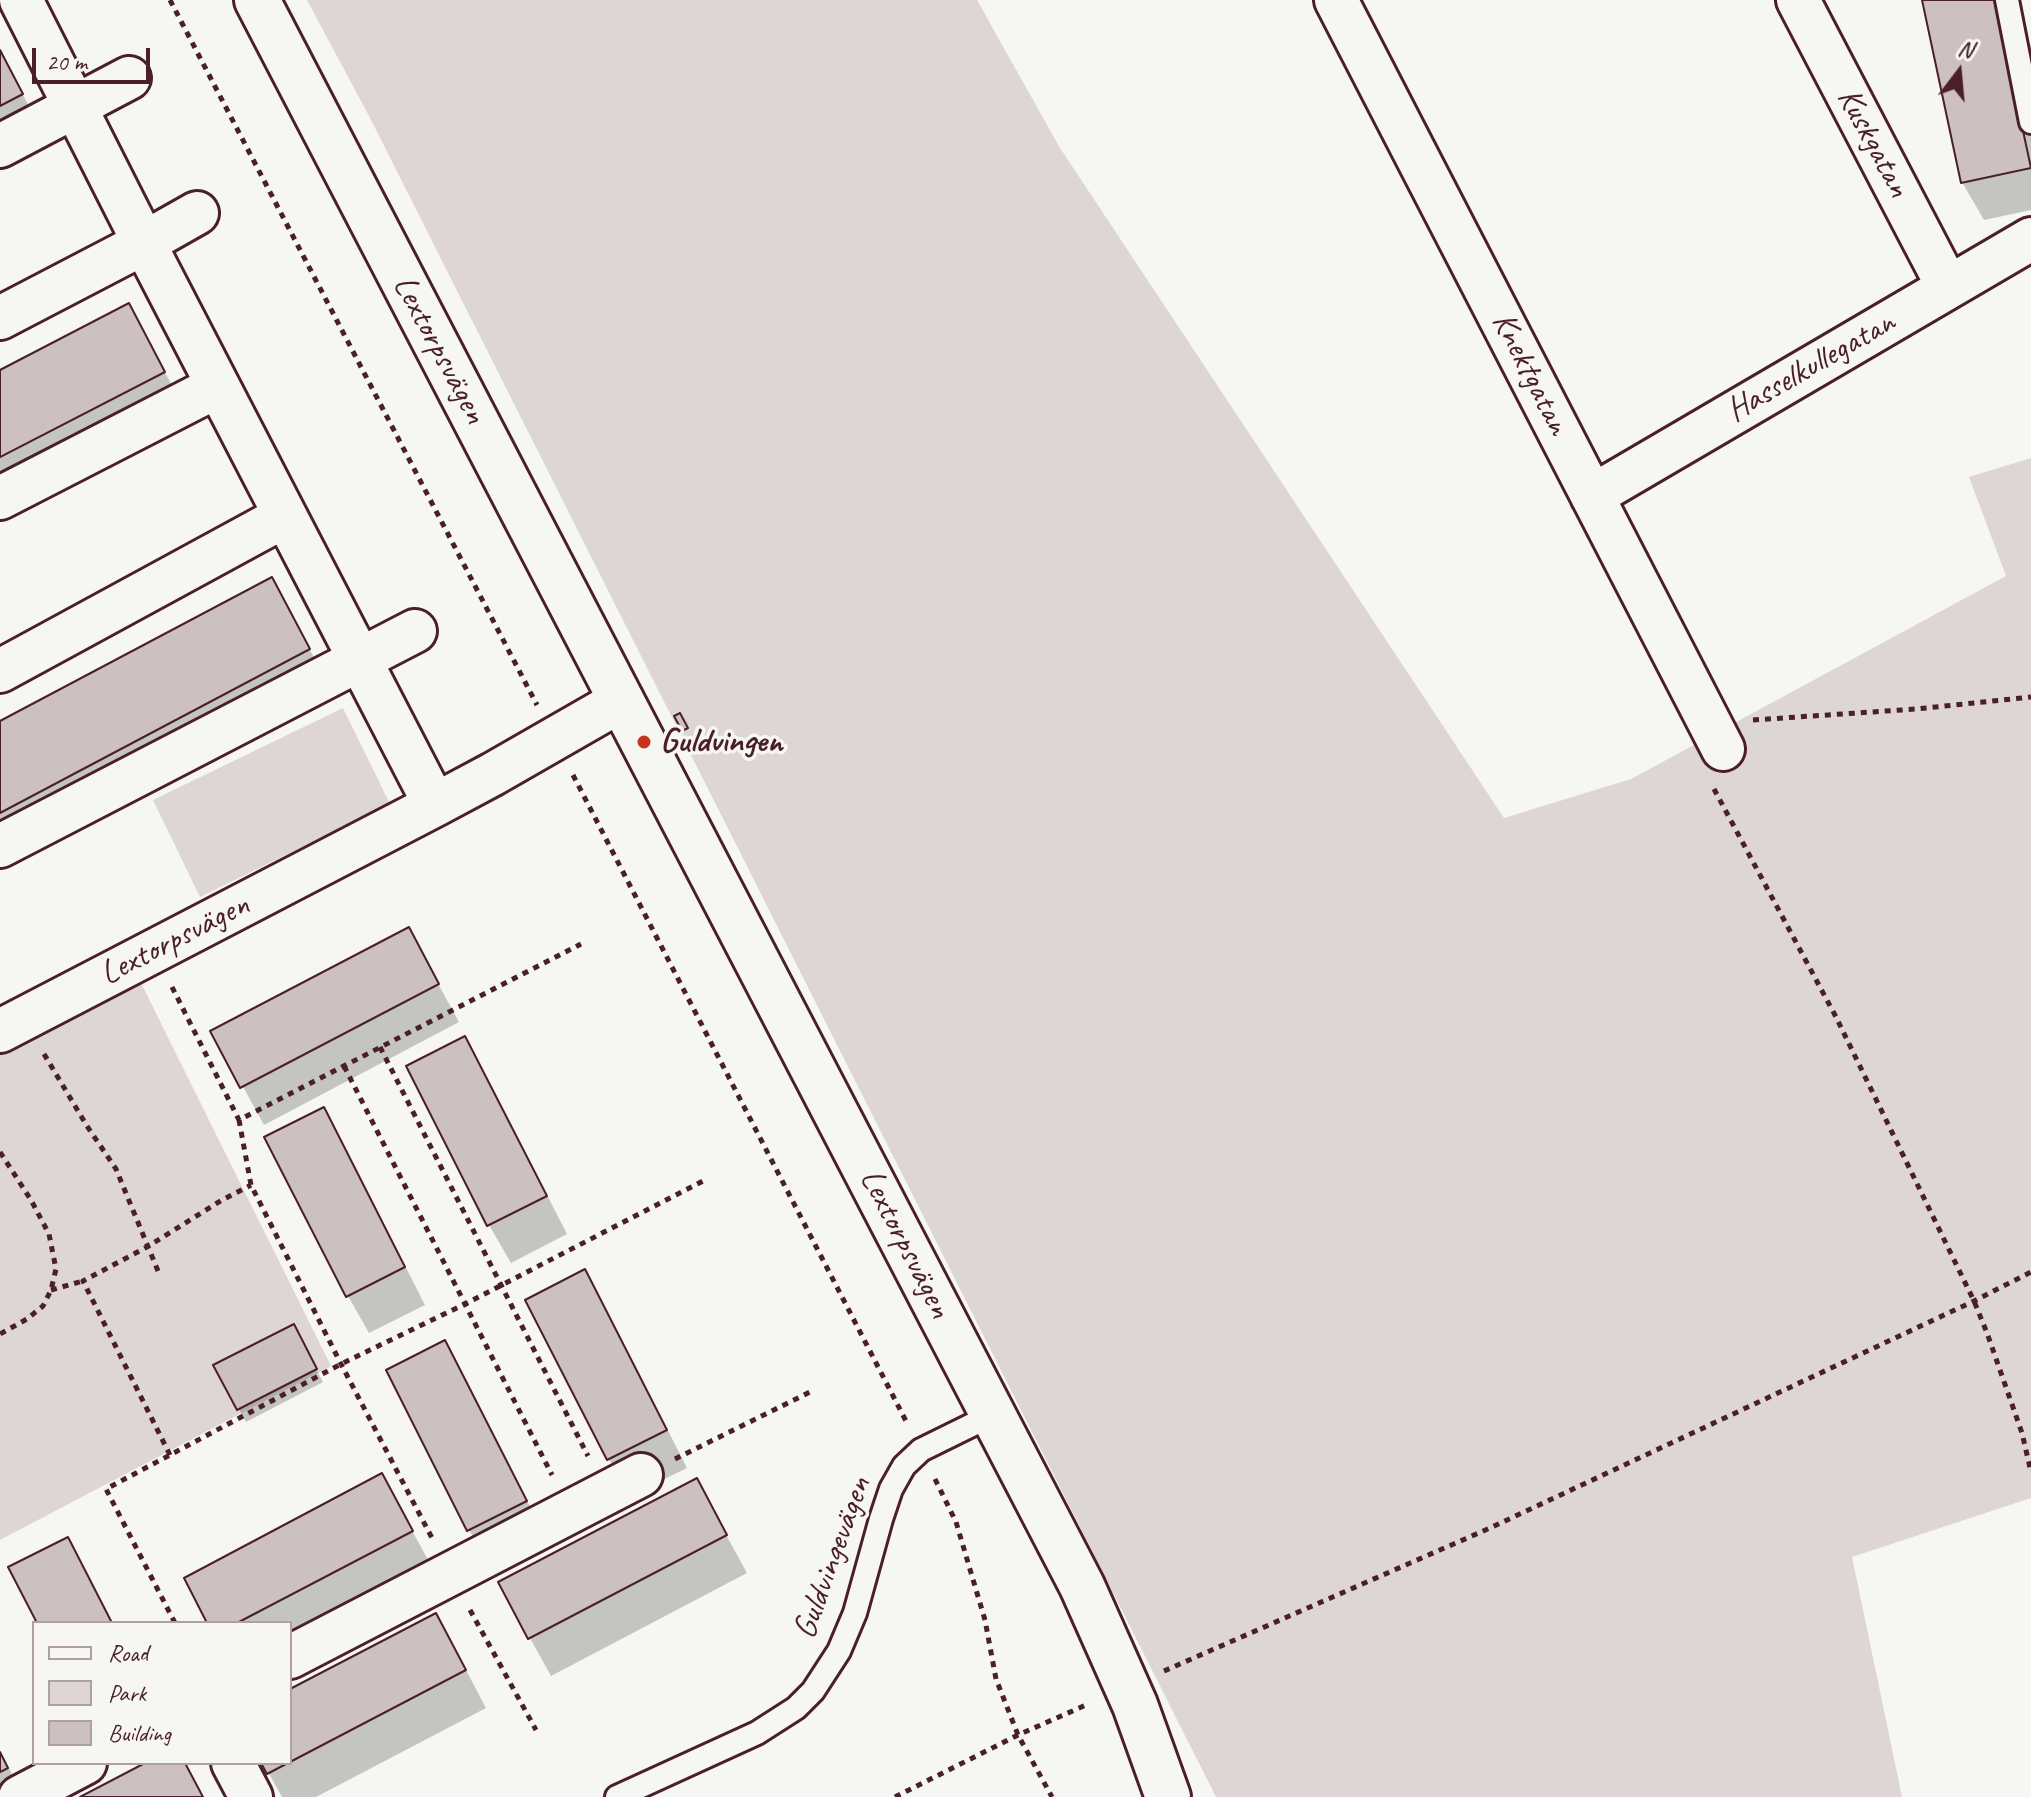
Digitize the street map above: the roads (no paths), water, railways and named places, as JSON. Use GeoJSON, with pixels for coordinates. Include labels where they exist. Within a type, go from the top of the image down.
{"type":"FeatureCollection","features":[{"type":"Feature","properties":{"kind":"street"},"geometry":{"type":"LineString","coordinates":[[21,0],[435,805]]}},
{"type":"Feature","properties":{"kind":"street","name":"Lextorpsvägen"},"geometry":{"type":"LineString","coordinates":[[257,0],[1082,1586],[1135,1705],[1168,1797]]}},
{"type":"Feature","properties":{"kind":"street","name":"Knektgatan"},"geometry":{"type":"LineString","coordinates":[[1336,0],[1715,733]]}},
{"type":"Feature","properties":{"kind":"street","name":"Kuskgatan"},"geometry":{"type":"LineString","coordinates":[[1798,0],[1948,287]]}},
{"type":"Feature","properties":{"kind":"street"},"geometry":{"type":"LineString","coordinates":[[0,146],[129,78]]}},
{"type":"Feature","properties":{"kind":"street"},"geometry":{"type":"LineString","coordinates":[[0,318],[197,213]]}},
{"type":"Feature","properties":{"kind":"street","name":"Hasselkullegatan"},"geometry":{"type":"LineString","coordinates":[[1592,496],[2031,239]]}},
{"type":"Feature","properties":{"kind":"street"},"geometry":{"type":"LineString","coordinates":[[0,498],[218,386]]}},
{"type":"Feature","properties":{"kind":"street"},"geometry":{"type":"LineString","coordinates":[[0,671],[285,516]]}},
{"type":"Feature","properties":{"kind":"street"},"geometry":{"type":"LineString","coordinates":[[0,846],[415,631]]}},
{"type":"Feature","properties":{"kind":"street","name":"Lextorpsvägen"},"geometry":{"type":"LineString","coordinates":[[12,1025],[435,805],[622,700]]}},
{"type":"Feature","properties":{"kind":"street"},"geometry":{"type":"LineString","coordinates":[[292,1656],[624,1484]]}},
{"type":"Feature","properties":{"kind":"street"},"geometry":{"type":"LineString","coordinates":[[20,1797],[81,1765]]}},
{"type":"Feature","properties":{"kind":"street"},"geometry":{"type":"LineString","coordinates":[[234,1765],[251,1797]]}},
{"type":"Feature","properties":{"kind":"lane"},"geometry":{"type":"LineString","coordinates":[[2007,0],[2031,122]]}},
{"type":"Feature","properties":{"kind":"lane","name":"Guldvingevägen"},"geometry":{"type":"LineString","coordinates":[[617,1797],[757,1733],[796,1708],[813,1691],[839,1651],[855,1613],[891,1489],[904,1466],[921,1450],[992,1415]]}},
{"type":"Feature","properties":{"kind":"place","name":"Guldvingen"},"geometry":{"type":"Point","coordinates":[644,742]}}]}
